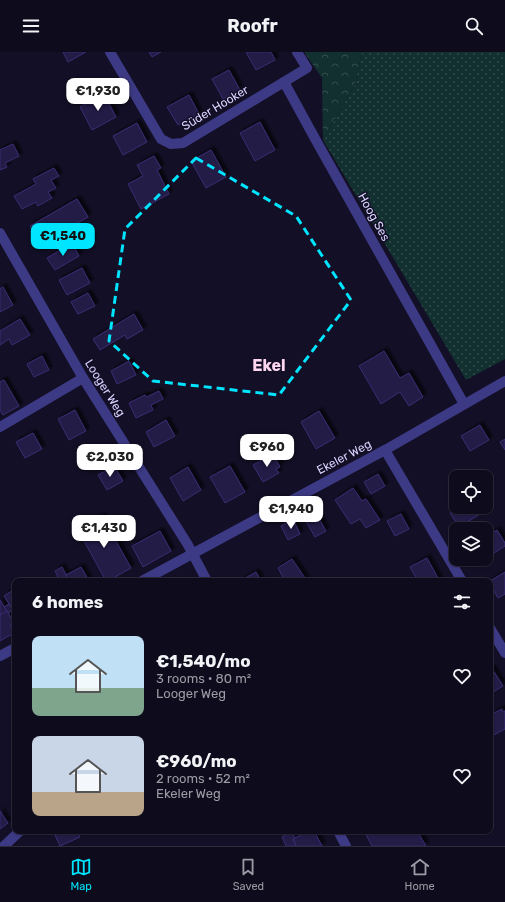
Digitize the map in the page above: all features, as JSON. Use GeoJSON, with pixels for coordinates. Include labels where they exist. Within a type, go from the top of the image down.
{"type":"FeatureCollection","features":[{"type":"Feature","properties":{"kind":"street","name":"Süder Hooker"},"geometry":{"type":"LineString","coordinates":[[110,52],[161,139],[171,144],[183,143],[284,82]]}},
{"type":"Feature","properties":{"kind":"street"},"geometry":{"type":"LineString","coordinates":[[284,82],[307,68],[297,52]]}},
{"type":"Feature","properties":{"kind":"street","name":"Hoog Ses"},"geometry":{"type":"LineString","coordinates":[[284,82],[464,404]]}},
{"type":"Feature","properties":{"kind":"street","name":"Looger Weg"},"geometry":{"type":"LineString","coordinates":[[0,233],[82,378],[193,554],[205,578]]}},
{"type":"Feature","properties":{"kind":"street"},"geometry":{"type":"LineString","coordinates":[[0,427],[82,378]]}},
{"type":"Feature","properties":{"kind":"street","name":"Ekeler Weg"},"geometry":{"type":"LineString","coordinates":[[148,578],[384,450],[505,381]]}},
{"type":"Feature","properties":{"kind":"street"},"geometry":{"type":"LineString","coordinates":[[384,450],[460,578]]}},
{"type":"Feature","properties":{"kind":"street"},"geometry":{"type":"LineString","coordinates":[[493,633],[505,653]]}},
{"type":"Feature","properties":{"kind":"street"},"geometry":{"type":"LineString","coordinates":[[0,656],[12,650]]}},
{"type":"Feature","properties":{"kind":"street"},"geometry":{"type":"LineString","coordinates":[[4,846],[17,834]]}},
{"type":"Feature","properties":{"kind":"street"},"geometry":{"type":"LineString","coordinates":[[340,834],[346,846]]}},
{"type":"Feature","properties":{"kind":"highlighted area"},"geometry":{"type":"Polygon","coordinates":[[[196,158],[296,216],[351,300],[279,395],[153,381],[109,341],[125,229],[196,158]]]}},
{"type":"Feature","properties":{"kind":"green space"},"geometry":{"type":"Polygon","coordinates":[[[304,52],[362,52],[355,84],[323,140],[322,78],[304,52]]]}},
{"type":"Feature","properties":{"kind":"green space"},"geometry":{"type":"Polygon","coordinates":[[[362,52],[505,52],[505,359],[466,380],[323,140],[355,84],[362,52]]]}},
{"type":"Feature","properties":{"kind":"building"},"geometry":{"type":"Polygon","coordinates":[[[63,52],[86,52],[68,62],[63,52]]]}},
{"type":"Feature","properties":{"kind":"building"},"geometry":{"type":"Polygon","coordinates":[[[149,52],[161,52],[152,57],[149,52]]]}},
{"type":"Feature","properties":{"kind":"building"},"geometry":{"type":"Polygon","coordinates":[[[246,52],[271,52],[275,60],[256,70],[246,52]]]}},
{"type":"Feature","properties":{"kind":"building"},"geometry":{"type":"Polygon","coordinates":[[[229,70],[240,90],[223,99],[212,79],[229,70]]]}},
{"type":"Feature","properties":{"kind":"building"},"geometry":{"type":"Polygon","coordinates":[[[104,94],[116,117],[92,130],[80,107],[104,94]]]}},
{"type":"Feature","properties":{"kind":"building"},"geometry":{"type":"Polygon","coordinates":[[[189,95],[199,114],[178,125],[167,107],[189,95]]]}},
{"type":"Feature","properties":{"kind":"building"},"geometry":{"type":"Polygon","coordinates":[[[260,122],[275,150],[255,161],[240,133],[260,122]]]}},
{"type":"Feature","properties":{"kind":"building"},"geometry":{"type":"Polygon","coordinates":[[[137,123],[147,142],[123,155],[113,136],[137,123]]]}},
{"type":"Feature","properties":{"kind":"building"},"geometry":{"type":"Polygon","coordinates":[[[13,144],[19,156],[5,163],[7,167],[0,170],[0,150],[13,144]]]}},
{"type":"Feature","properties":{"kind":"building"},"geometry":{"type":"Polygon","coordinates":[[[211,150],[226,177],[206,188],[191,161],[211,150]]]}},
{"type":"Feature","properties":{"kind":"building"},"geometry":{"type":"Polygon","coordinates":[[[154,156],[161,168],[157,170],[169,194],[141,209],[128,184],[143,176],[137,165],[154,156]]]}},
{"type":"Feature","properties":{"kind":"building"},"geometry":{"type":"Polygon","coordinates":[[[54,168],[59,176],[51,180],[56,188],[48,192],[52,198],[38,206],[36,202],[22,209],[14,196],[36,184],[33,179],[54,168]]]}},
{"type":"Feature","properties":{"kind":"building"},"geometry":{"type":"Polygon","coordinates":[[[77,199],[88,217],[40,244],[30,226],[77,199]]]}},
{"type":"Feature","properties":{"kind":"building"},"geometry":{"type":"Polygon","coordinates":[[[72,243],[79,256],[55,270],[47,258],[72,243]]]}},
{"type":"Feature","properties":{"kind":"building"},"geometry":{"type":"Polygon","coordinates":[[[82,268],[90,283],[67,295],[59,280],[82,268]]]}},
{"type":"Feature","properties":{"kind":"building"},"geometry":{"type":"Polygon","coordinates":[[[3,287],[13,305],[0,312],[0,289],[3,287]]]}},
{"type":"Feature","properties":{"kind":"building"},"geometry":{"type":"Polygon","coordinates":[[[88,293],[95,306],[78,314],[71,302],[88,293]]]}},
{"type":"Feature","properties":{"kind":"building"},"geometry":{"type":"Polygon","coordinates":[[[134,314],[143,330],[127,339],[125,335],[100,350],[93,339],[134,314]]]}},
{"type":"Feature","properties":{"kind":"building"},"geometry":{"type":"Polygon","coordinates":[[[20,319],[30,335],[12,345],[9,339],[0,345],[0,331],[20,319]]]}},
{"type":"Feature","properties":{"kind":"building"},"geometry":{"type":"Polygon","coordinates":[[[384,351],[400,378],[409,373],[423,397],[409,406],[400,392],[381,404],[359,366],[384,351]]]}},
{"type":"Feature","properties":{"kind":"building"},"geometry":{"type":"Polygon","coordinates":[[[42,356],[49,370],[34,377],[27,364],[42,356]]]}},
{"type":"Feature","properties":{"kind":"building"},"geometry":{"type":"Polygon","coordinates":[[[129,361],[136,375],[117,384],[111,371],[129,361]]]}},
{"type":"Feature","properties":{"kind":"building"},"geometry":{"type":"Polygon","coordinates":[[[4,380],[19,406],[3,415],[0,410],[0,382],[4,380]]]}},
{"type":"Feature","properties":{"kind":"building"},"geometry":{"type":"Polygon","coordinates":[[[159,391],[163,399],[151,405],[153,410],[136,418],[129,403],[145,395],[147,397],[159,391]]]}},
{"type":"Feature","properties":{"kind":"building"},"geometry":{"type":"Polygon","coordinates":[[[75,410],[86,431],[69,440],[58,419],[75,410]]]}},
{"type":"Feature","properties":{"kind":"building"},"geometry":{"type":"Polygon","coordinates":[[[319,411],[335,438],[316,449],[301,422],[319,411]]]}},
{"type":"Feature","properties":{"kind":"building"},"geometry":{"type":"Polygon","coordinates":[[[166,420],[175,436],[154,447],[146,432],[166,420]]]}},
{"type":"Feature","properties":{"kind":"building"},"geometry":{"type":"Polygon","coordinates":[[[480,425],[489,440],[470,451],[461,436],[480,425]]]}},
{"type":"Feature","properties":{"kind":"building"},"geometry":{"type":"Polygon","coordinates":[[[33,433],[42,449],[25,458],[16,442],[33,433]]]}},
{"type":"Feature","properties":{"kind":"building"},"geometry":{"type":"Polygon","coordinates":[[[505,439],[505,450],[500,442],[505,439]]]}},
{"type":"Feature","properties":{"kind":"building"},"geometry":{"type":"Polygon","coordinates":[[[273,454],[280,467],[276,469],[279,473],[263,482],[253,465],[273,454]]]}},
{"type":"Feature","properties":{"kind":"building"},"geometry":{"type":"Polygon","coordinates":[[[114,466],[123,481],[107,490],[98,475],[114,466]]]}},
{"type":"Feature","properties":{"kind":"building"},"geometry":{"type":"Polygon","coordinates":[[[230,466],[245,492],[225,503],[210,477],[230,466]]]}},
{"type":"Feature","properties":{"kind":"building"},"geometry":{"type":"Polygon","coordinates":[[[188,467],[201,490],[183,501],[170,478],[188,467]]]}},
{"type":"Feature","properties":{"kind":"building"},"geometry":{"type":"Polygon","coordinates":[[[378,474],[385,486],[371,494],[364,482],[378,474]]]}},
{"type":"Feature","properties":{"kind":"building"},"geometry":{"type":"Polygon","coordinates":[[[353,488],[362,501],[366,499],[380,520],[366,528],[360,519],[351,524],[335,500],[353,488]]]}},
{"type":"Feature","properties":{"kind":"building"},"geometry":{"type":"Polygon","coordinates":[[[313,508],[326,531],[315,537],[302,514],[313,508]]]}},
{"type":"Feature","properties":{"kind":"building"},"geometry":{"type":"Polygon","coordinates":[[[401,514],[409,529],[395,536],[387,521],[401,514]]]}},
{"type":"Feature","properties":{"kind":"building"},"geometry":{"type":"Polygon","coordinates":[[[451,514],[480,514],[467,522],[456,522],[451,514]]]}},
{"type":"Feature","properties":{"kind":"building"},"geometry":{"type":"Polygon","coordinates":[[[102,516],[131,568],[113,578],[104,578],[78,530],[102,516]]]}},
{"type":"Feature","properties":{"kind":"building"},"geometry":{"type":"Polygon","coordinates":[[[293,519],[300,534],[288,540],[281,526],[293,519]]]}},
{"type":"Feature","properties":{"kind":"building"},"geometry":{"type":"Polygon","coordinates":[[[497,530],[505,543],[505,546],[493,554],[493,533],[497,530]]]}},
{"type":"Feature","properties":{"kind":"building"},"geometry":{"type":"Polygon","coordinates":[[[160,531],[171,551],[143,567],[132,546],[160,531]]]}},
{"type":"Feature","properties":{"kind":"building"},"geometry":{"type":"Polygon","coordinates":[[[427,558],[438,578],[416,578],[410,567],[427,558]]]}},
{"type":"Feature","properties":{"kind":"building"},"geometry":{"type":"Polygon","coordinates":[[[292,559],[305,578],[283,578],[278,568],[292,559]]]}},
{"type":"Feature","properties":{"kind":"building"},"geometry":{"type":"Polygon","coordinates":[[[62,567],[68,578],[58,578],[55,571],[62,567]]]}},
{"type":"Feature","properties":{"kind":"building"},"geometry":{"type":"Polygon","coordinates":[[[81,567],[87,578],[68,578],[66,575],[81,567]]]}},
{"type":"Feature","properties":{"kind":"building"},"geometry":{"type":"Polygon","coordinates":[[[256,572],[259,578],[245,578],[256,572]]]}},
{"type":"Feature","properties":{"kind":"building"},"geometry":{"type":"Polygon","coordinates":[[[505,572],[505,594],[498,598],[493,589],[493,579],[505,572]]]}},
{"type":"Feature","properties":{"kind":"building"},"geometry":{"type":"Polygon","coordinates":[[[12,591],[12,608],[4,596],[12,591]]]}},
{"type":"Feature","properties":{"kind":"building"},"geometry":{"type":"Polygon","coordinates":[[[0,600],[7,611],[1,615],[0,613],[0,600]]]}},
{"type":"Feature","properties":{"kind":"building"},"geometry":{"type":"Polygon","coordinates":[[[9,604],[12,611],[8,613],[4,607],[9,604]]]}},
{"type":"Feature","properties":{"kind":"building"},"geometry":{"type":"Polygon","coordinates":[[[7,611],[12,620],[12,624],[10,625],[12,634],[0,641],[0,615],[7,611]]]}},
{"type":"Feature","properties":{"kind":"building"},"geometry":{"type":"Polygon","coordinates":[[[493,670],[503,686],[493,692],[493,670]]]}},
{"type":"Feature","properties":{"kind":"building"},"geometry":{"type":"Polygon","coordinates":[[[502,709],[503,712],[505,711],[505,729],[493,735],[493,714],[502,709]]]}},
{"type":"Feature","properties":{"kind":"building"},"geometry":{"type":"Polygon","coordinates":[[[0,811],[8,823],[0,829],[0,811]]]}},
{"type":"Feature","properties":{"kind":"building"},"geometry":{"type":"Polygon","coordinates":[[[54,834],[78,834],[80,837],[60,846],[54,834]]]}},
{"type":"Feature","properties":{"kind":"building"},"geometry":{"type":"Polygon","coordinates":[[[288,834],[293,834],[295,838],[293,839],[296,846],[286,846],[282,837],[288,834]]]}},
{"type":"Feature","properties":{"kind":"building"},"geometry":{"type":"Polygon","coordinates":[[[303,834],[316,834],[322,846],[296,846],[293,839],[303,834]]]}},
{"type":"Feature","properties":{"kind":"building"},"geometry":{"type":"Polygon","coordinates":[[[366,834],[419,834],[426,846],[372,846],[366,834]]]}},
{"type":"Feature","properties":{"kind":"district","name":"Ekel"},"geometry":{"type":"Point","coordinates":[269,365]}}]}
